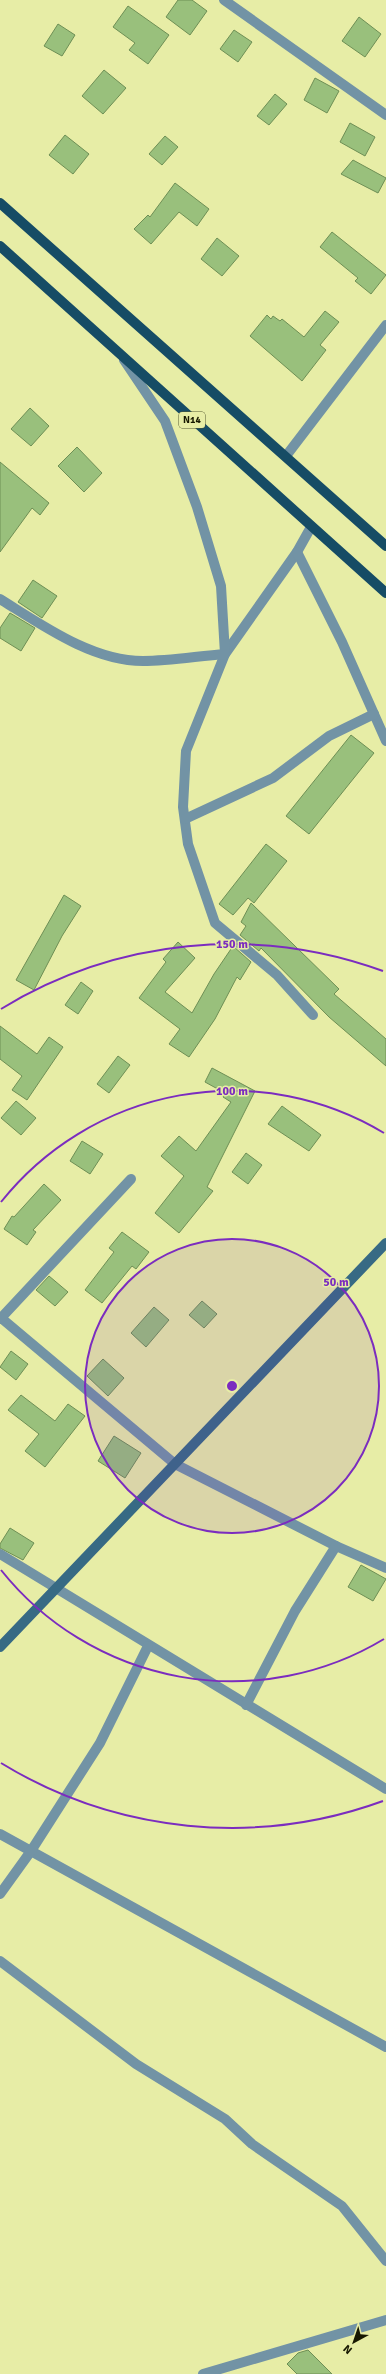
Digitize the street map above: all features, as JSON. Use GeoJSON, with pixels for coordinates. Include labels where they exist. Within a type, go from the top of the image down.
{"type":"FeatureCollection","features":[{"type":"Feature","properties":{"kind":"main road"},"geometry":{"type":"LineString","coordinates":[[0,203],[386,546]]}},
{"type":"Feature","properties":{"kind":"main road","name":"N14"},"geometry":{"type":"LineString","coordinates":[[0,246],[386,593]]}},
{"type":"Feature","properties":{"kind":"street"},"geometry":{"type":"LineString","coordinates":[[224,0],[236,4],[386,115]]}},
{"type":"Feature","properties":{"kind":"street"},"geometry":{"type":"LineString","coordinates":[[286,456],[386,325]]}},
{"type":"Feature","properties":{"kind":"street"},"geometry":{"type":"LineString","coordinates":[[121,355],[165,421],[197,507],[221,586],[225,654]]}},
{"type":"Feature","properties":{"kind":"street"},"geometry":{"type":"LineString","coordinates":[[311,527],[296,552],[225,654],[186,751],[185,819],[188,844],[215,923],[277,975],[313,1015]]}},
{"type":"Feature","properties":{"kind":"street"},"geometry":{"type":"LineString","coordinates":[[296,552],[342,642],[386,741]]}},
{"type":"Feature","properties":{"kind":"street"},"geometry":{"type":"LineString","coordinates":[[0,598],[65,639],[100,653],[142,661],[225,654]]}},
{"type":"Feature","properties":{"kind":"street"},"geometry":{"type":"LineString","coordinates":[[185,819],[273,778],[329,736],[374,714]]}},
{"type":"Feature","properties":{"kind":"street"},"geometry":{"type":"LineString","coordinates":[[131,1178],[0,1318],[175,1464],[336,1546],[386,1568]]}},
{"type":"Feature","properties":{"kind":"street"},"geometry":{"type":"LineString","coordinates":[[0,1647],[386,1243]]}},
{"type":"Feature","properties":{"kind":"street"},"geometry":{"type":"LineString","coordinates":[[246,1705],[295,1612],[336,1546]]}},
{"type":"Feature","properties":{"kind":"street"},"geometry":{"type":"LineString","coordinates":[[0,1554],[148,1646],[386,1789]]}},
{"type":"Feature","properties":{"kind":"street"},"geometry":{"type":"LineString","coordinates":[[0,1894],[32,1851],[100,1743],[148,1646]]}},
{"type":"Feature","properties":{"kind":"street"},"geometry":{"type":"LineString","coordinates":[[0,1834],[386,2047]]}},
{"type":"Feature","properties":{"kind":"street"},"geometry":{"type":"LineString","coordinates":[[0,1961],[136,2064],[225,2119],[252,2144],[342,2206],[386,2261]]}},
{"type":"Feature","properties":{"kind":"street"},"geometry":{"type":"LineString","coordinates":[[203,2374],[386,2320]]}},
{"type":"Feature","properties":{"kind":"building"},"geometry":{"type":"Polygon","coordinates":[[[178,0],[192,0],[207,11],[190,35],[166,17],[178,0]]]}},
{"type":"Feature","properties":{"kind":"building"},"geometry":{"type":"Polygon","coordinates":[[[128,6],[169,35],[148,64],[129,50],[135,43],[113,27],[128,6]]]}},
{"type":"Feature","properties":{"kind":"building"},"geometry":{"type":"Polygon","coordinates":[[[359,17],[381,34],[365,57],[342,41],[359,17]]]}},
{"type":"Feature","properties":{"kind":"building"},"geometry":{"type":"Polygon","coordinates":[[[58,24],[75,35],[62,56],[44,46],[58,24]]]}},
{"type":"Feature","properties":{"kind":"building"},"geometry":{"type":"Polygon","coordinates":[[[234,30],[252,42],[238,62],[220,49],[234,30]]]}},
{"type":"Feature","properties":{"kind":"building"},"geometry":{"type":"Polygon","coordinates":[[[104,70],[126,88],[103,114],[82,96],[104,70]]]}},
{"type":"Feature","properties":{"kind":"building"},"geometry":{"type":"Polygon","coordinates":[[[315,78],[339,91],[327,113],[304,100],[315,78]]]}},
{"type":"Feature","properties":{"kind":"building"},"geometry":{"type":"Polygon","coordinates":[[[275,94],[287,104],[269,125],[257,116],[275,94]]]}},
{"type":"Feature","properties":{"kind":"building"},"geometry":{"type":"Polygon","coordinates":[[[350,123],[375,137],[365,156],[340,142],[350,123]]]}},
{"type":"Feature","properties":{"kind":"building"},"geometry":{"type":"Polygon","coordinates":[[[65,135],[89,154],[73,174],[49,155],[65,135]]]}},
{"type":"Feature","properties":{"kind":"building"},"geometry":{"type":"Polygon","coordinates":[[[165,136],[178,147],[162,165],[149,154],[165,136]]]}},
{"type":"Feature","properties":{"kind":"building"},"geometry":{"type":"Polygon","coordinates":[[[353,160],[386,178],[378,193],[341,174],[353,160]]]}},
{"type":"Feature","properties":{"kind":"building"},"geometry":{"type":"Polygon","coordinates":[[[175,183],[209,209],[197,226],[179,212],[151,244],[134,229],[148,215],[150,217],[175,183]]]}},
{"type":"Feature","properties":{"kind":"building"},"geometry":{"type":"Polygon","coordinates":[[[332,232],[386,275],[371,294],[355,281],[358,278],[320,247],[332,232]]]}},
{"type":"Feature","properties":{"kind":"building"},"geometry":{"type":"Polygon","coordinates":[[[217,238],[239,256],[222,276],[201,259],[217,238]]]}},
{"type":"Feature","properties":{"kind":"building"},"geometry":{"type":"Polygon","coordinates":[[[325,311],[339,322],[320,345],[326,350],[302,381],[250,336],[267,315],[271,319],[273,316],[280,321],[282,319],[304,337],[325,311]]]}},
{"type":"Feature","properties":{"kind":"building"},"geometry":{"type":"Polygon","coordinates":[[[30,408],[49,426],[31,446],[11,429],[30,408]]]}},
{"type":"Feature","properties":{"kind":"building"},"geometry":{"type":"Polygon","coordinates":[[[77,447],[102,473],[84,492],[58,466],[77,447]]]}},
{"type":"Feature","properties":{"kind":"building"},"geometry":{"type":"Polygon","coordinates":[[[0,462],[49,503],[40,515],[32,508],[0,552],[0,462]]]}},
{"type":"Feature","properties":{"kind":"building"},"geometry":{"type":"Polygon","coordinates":[[[33,580],[57,596],[42,618],[18,602],[33,580]]]}},
{"type":"Feature","properties":{"kind":"building"},"geometry":{"type":"Polygon","coordinates":[[[10,613],[35,628],[21,651],[0,638],[0,628],[10,613]]]}},
{"type":"Feature","properties":{"kind":"building"},"geometry":{"type":"Polygon","coordinates":[[[351,735],[374,753],[309,834],[286,816],[351,735]]]}},
{"type":"Feature","properties":{"kind":"building"},"geometry":{"type":"Polygon","coordinates":[[[266,844],[287,861],[254,903],[248,898],[233,915],[219,904],[266,844]]]}},
{"type":"Feature","properties":{"kind":"building"},"geometry":{"type":"Polygon","coordinates":[[[64,895],[81,906],[62,936],[34,990],[16,980],[64,895]]]}},
{"type":"Feature","properties":{"kind":"building"},"geometry":{"type":"Polygon","coordinates":[[[251,903],[339,989],[334,994],[386,1039],[386,1066],[329,1017],[261,948],[259,951],[240,935],[246,926],[241,922],[251,903]]]}},
{"type":"Feature","properties":{"kind":"building"},"geometry":{"type":"Polygon","coordinates":[[[178,942],[195,958],[165,992],[192,1013],[214,974],[233,946],[251,962],[240,980],[237,977],[215,1019],[189,1057],[169,1044],[180,1029],[139,998],[166,962],[163,959],[178,942]]]}},
{"type":"Feature","properties":{"kind":"building"},"geometry":{"type":"Polygon","coordinates":[[[81,982],[93,991],[78,1014],[65,1005],[81,982]]]}},
{"type":"Feature","properties":{"kind":"building"},"geometry":{"type":"Polygon","coordinates":[[[0,1026],[37,1054],[49,1037],[63,1047],[27,1100],[12,1090],[22,1076],[0,1059],[0,1026]]]}},
{"type":"Feature","properties":{"kind":"building"},"geometry":{"type":"Polygon","coordinates":[[[118,1056],[130,1065],[109,1093],[97,1084],[118,1056]]]}},
{"type":"Feature","properties":{"kind":"building"},"geometry":{"type":"Polygon","coordinates":[[[212,1068],[255,1091],[207,1187],[213,1191],[179,1233],[155,1213],[184,1176],[161,1156],[179,1136],[196,1151],[231,1102],[223,1097],[225,1093],[205,1082],[212,1068]]]}},
{"type":"Feature","properties":{"kind":"building"},"geometry":{"type":"Polygon","coordinates":[[[16,1101],[36,1118],[21,1135],[1,1118],[16,1101]]]}},
{"type":"Feature","properties":{"kind":"building"},"geometry":{"type":"Polygon","coordinates":[[[282,1106],[321,1135],[309,1151],[268,1124],[282,1106]]]}},
{"type":"Feature","properties":{"kind":"building"},"geometry":{"type":"Polygon","coordinates":[[[82,1141],[103,1154],[90,1174],[70,1161],[82,1141]]]}},
{"type":"Feature","properties":{"kind":"building"},"geometry":{"type":"Polygon","coordinates":[[[246,1153],[262,1165],[248,1184],[232,1172],[246,1153]]]}},
{"type":"Feature","properties":{"kind":"building"},"geometry":{"type":"Polygon","coordinates":[[[44,1184],[61,1200],[33,1230],[36,1232],[27,1245],[4,1229],[12,1216],[14,1217],[44,1184]]]}},
{"type":"Feature","properties":{"kind":"building"},"geometry":{"type":"Polygon","coordinates":[[[122,1232],[149,1252],[136,1269],[132,1266],[102,1303],[85,1290],[114,1252],[109,1248],[122,1232]]]}},
{"type":"Feature","properties":{"kind":"building"},"geometry":{"type":"Polygon","coordinates":[[[49,1276],[68,1292],[55,1306],[36,1290],[49,1276]]]}},
{"type":"Feature","properties":{"kind":"building"},"geometry":{"type":"Polygon","coordinates":[[[202,1301],[217,1314],[204,1328],[189,1315],[202,1301]]]}},
{"type":"Feature","properties":{"kind":"building"},"geometry":{"type":"Polygon","coordinates":[[[154,1307],[169,1320],[146,1347],[131,1333],[154,1307]]]}},
{"type":"Feature","properties":{"kind":"building"},"geometry":{"type":"Polygon","coordinates":[[[11,1351],[28,1364],[16,1380],[0,1367],[11,1351]]]}},
{"type":"Feature","properties":{"kind":"building"},"geometry":{"type":"Polygon","coordinates":[[[103,1359],[124,1378],[108,1396],[87,1376],[103,1359]]]}},
{"type":"Feature","properties":{"kind":"building"},"geometry":{"type":"Polygon","coordinates":[[[21,1395],[55,1421],[68,1404],[85,1416],[45,1467],[25,1451],[39,1434],[8,1410],[21,1395]]]}},
{"type":"Feature","properties":{"kind":"building"},"geometry":{"type":"Polygon","coordinates":[[[114,1436],[141,1453],[125,1478],[98,1461],[114,1436]]]}},
{"type":"Feature","properties":{"kind":"building"},"geometry":{"type":"Polygon","coordinates":[[[10,1528],[34,1543],[23,1560],[0,1548],[0,1544],[10,1528]]]}},
{"type":"Feature","properties":{"kind":"building"},"geometry":{"type":"Polygon","coordinates":[[[361,1565],[386,1579],[373,1601],[348,1587],[361,1565]]]}},
{"type":"Feature","properties":{"kind":"building"},"geometry":{"type":"Polygon","coordinates":[[[308,2350],[332,2374],[297,2374],[287,2364],[298,2353],[308,2350]]]}}]}
